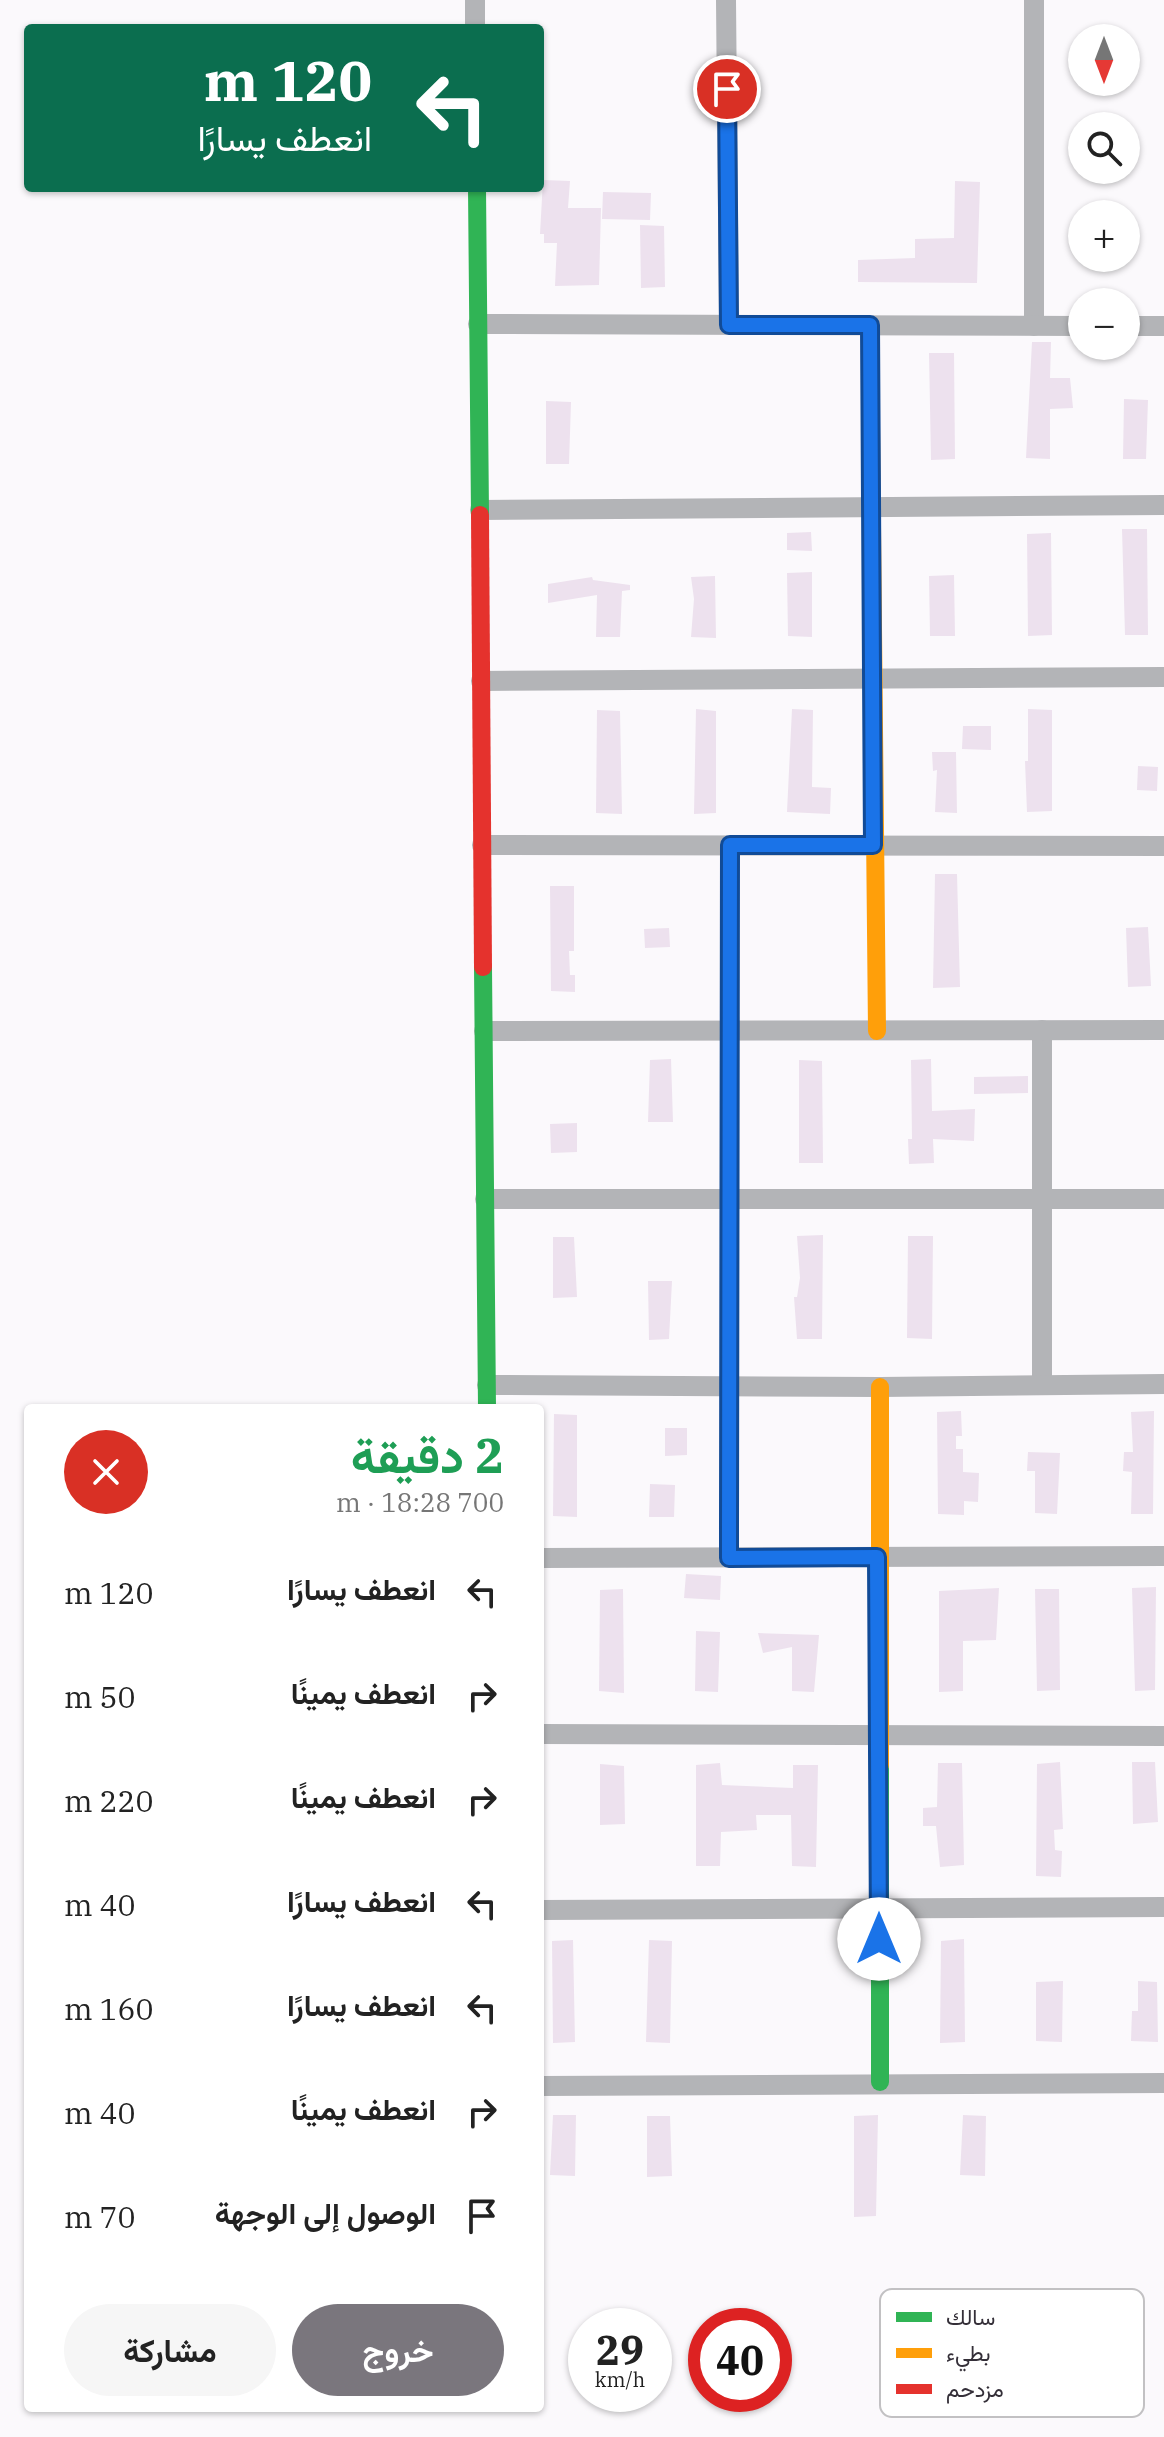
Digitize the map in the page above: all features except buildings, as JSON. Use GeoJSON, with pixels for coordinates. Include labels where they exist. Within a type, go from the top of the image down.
{"type":"FeatureCollection","features":[{"type":"Feature","properties":{"kind":"street"},"geometry":{"type":"LineString","coordinates":[[475,0],[475,24]]}},
{"type":"Feature","properties":{"kind":"street"},"geometry":{"type":"LineString","coordinates":[[726,0],[729,325]]}},
{"type":"Feature","properties":{"kind":"street"},"geometry":{"type":"LineString","coordinates":[[1034,0],[1034,326]]}},
{"type":"Feature","properties":{"kind":"street"},"geometry":{"type":"LineString","coordinates":[[477,192],[487,1404]]}},
{"type":"Feature","properties":{"kind":"street"},"geometry":{"type":"LineString","coordinates":[[478,324],[1068,326]]}},
{"type":"Feature","properties":{"kind":"street"},"geometry":{"type":"LineString","coordinates":[[870,325],[877,1031]]}},
{"type":"Feature","properties":{"kind":"street"},"geometry":{"type":"LineString","coordinates":[[1140,326],[1164,326]]}},
{"type":"Feature","properties":{"kind":"street"},"geometry":{"type":"LineString","coordinates":[[480,510],[1164,505]]}},
{"type":"Feature","properties":{"kind":"street"},"geometry":{"type":"LineString","coordinates":[[481,681],[1164,677]]}},
{"type":"Feature","properties":{"kind":"street"},"geometry":{"type":"LineString","coordinates":[[482,845],[1164,846]]}},
{"type":"Feature","properties":{"kind":"street"},"geometry":{"type":"LineString","coordinates":[[729,1558],[730,845]]}},
{"type":"Feature","properties":{"kind":"street"},"geometry":{"type":"LineString","coordinates":[[1042,1030],[1042,1384]]}},
{"type":"Feature","properties":{"kind":"street"},"geometry":{"type":"LineString","coordinates":[[484,1031],[1164,1030]]}},
{"type":"Feature","properties":{"kind":"street"},"geometry":{"type":"LineString","coordinates":[[485,1199],[1164,1199]]}},
{"type":"Feature","properties":{"kind":"street"},"geometry":{"type":"LineString","coordinates":[[487,1385],[880,1387],[1164,1384]]}},
{"type":"Feature","properties":{"kind":"street"},"geometry":{"type":"LineString","coordinates":[[880,1387],[877,1557],[880,2082]]}},
{"type":"Feature","properties":{"kind":"street"},"geometry":{"type":"LineString","coordinates":[[544,1558],[1164,1556]]}},
{"type":"Feature","properties":{"kind":"street"},"geometry":{"type":"LineString","coordinates":[[544,1734],[1164,1736]]}},
{"type":"Feature","properties":{"kind":"street"},"geometry":{"type":"LineString","coordinates":[[544,1910],[1164,1907]]}},
{"type":"Feature","properties":{"kind":"street"},"geometry":{"type":"LineString","coordinates":[[544,2086],[1164,2083]]}},
{"type":"Feature","properties":{"kind":"traffic: fast"},"geometry":{"type":"LineString","coordinates":[[477,192],[480,515]]}},
{"type":"Feature","properties":{"kind":"traffic: fast"},"geometry":{"type":"LineString","coordinates":[[483,967],[487,1404]]}},
{"type":"Feature","properties":{"kind":"traffic: fast"},"geometry":{"type":"LineString","coordinates":[[729,1558],[730,1131]]}},
{"type":"Feature","properties":{"kind":"traffic: fast"},"geometry":{"type":"LineString","coordinates":[[880,1765],[880,2082]]}},
{"type":"Feature","properties":{"kind":"traffic: slow"},"geometry":{"type":"LineString","coordinates":[[870,325],[877,1031]]}},
{"type":"Feature","properties":{"kind":"traffic: slow"},"geometry":{"type":"LineString","coordinates":[[880,1387],[880,1765]]}},
{"type":"Feature","properties":{"kind":"traffic: jam"},"geometry":{"type":"LineString","coordinates":[[480,515],[483,967]]}},
{"type":"Feature","properties":{"kind":"traffic: jam"},"geometry":{"type":"LineString","coordinates":[[730,845],[730,1131]]}},
{"type":"Feature","properties":{"kind":"route"},"geometry":{"type":"LineString","coordinates":[[727,89],[729,325],[870,325],[873,845],[730,845],[729,1558],[877,1557],[879,1939]]}}]}
